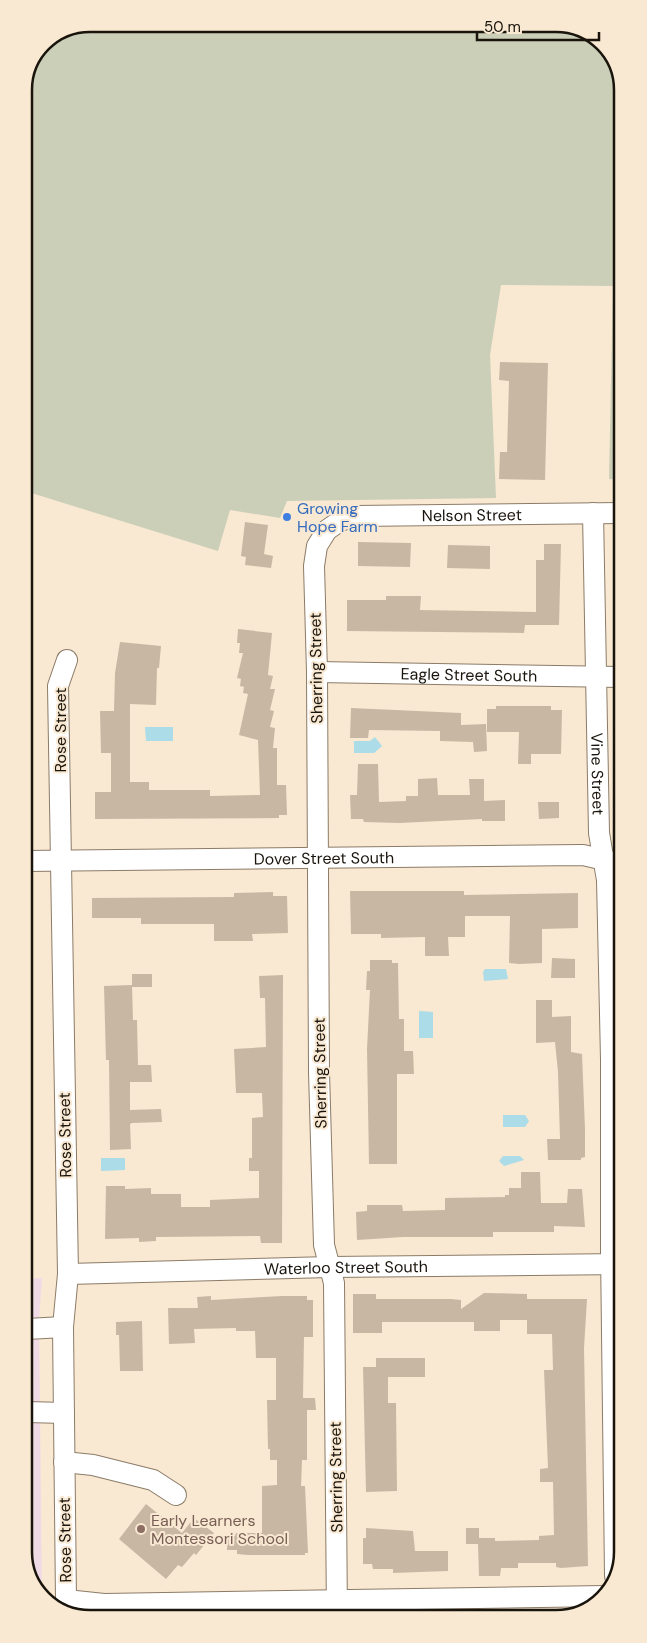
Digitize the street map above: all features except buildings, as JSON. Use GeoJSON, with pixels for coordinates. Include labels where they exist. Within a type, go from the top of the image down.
{"type":"FeatureCollection","features":[{"type":"Feature","properties":{"kind":"street","name":"Vine Street"},"geometry":{"type":"LineString","coordinates":[[593,513],[599,833],[612,861],[607,880],[614,1081]]}},
{"type":"Feature","properties":{"kind":"street","name":"Nelson Street"},"geometry":{"type":"LineString","coordinates":[[327,530],[340,521],[355,516],[614,513]]}},
{"type":"Feature","properties":{"kind":"street","name":"Sherring Street"},"geometry":{"type":"LineString","coordinates":[[327,530],[317,546],[314,566],[324,1235],[334,1283],[337,1609]]}},
{"type":"Feature","properties":{"kind":"street","name":"Rose Street"},"geometry":{"type":"LineString","coordinates":[[65,1604],[63,1327],[68,1274],[58,686],[66,660]]}},
{"type":"Feature","properties":{"kind":"street","name":"Eagle Street South"},"geometry":{"type":"LineString","coordinates":[[317,672],[614,677]]}},
{"type":"Feature","properties":{"kind":"street","name":"Dover Street South"},"geometry":{"type":"LineString","coordinates":[[32,860],[583,855],[612,861]]}},
{"type":"Feature","properties":{"kind":"street","name":"Waterloo Street South"},"geometry":{"type":"LineString","coordinates":[[68,1274],[330,1266],[614,1264]]}},
{"type":"Feature","properties":{"kind":"street"},"geometry":{"type":"LineString","coordinates":[[32,1329],[63,1327]]}},
{"type":"Feature","properties":{"kind":"street"},"geometry":{"type":"LineString","coordinates":[[32,1412],[64,1413]]}},
{"type":"Feature","properties":{"kind":"street"},"geometry":{"type":"LineString","coordinates":[[64,1462],[93,1465],[153,1480],[176,1495]]}},
{"type":"Feature","properties":{"kind":"street"},"geometry":{"type":"LineString","coordinates":[[66,1605],[104,1604],[337,1609],[593,1597]]}},
{"type":"Feature","properties":{"kind":"shaded area"},"geometry":{"type":"Polygon","coordinates":[[[42,1278],[39,1319],[42,1584],[36,1571],[32,1552],[32,1279],[42,1278]]]}},
{"type":"Feature","properties":{"kind":"green space"},"geometry":{"type":"Polygon","coordinates":[[[91,32],[560,33],[579,37],[592,45],[607,62],[613,79],[614,91],[614,479],[609,479],[613,286],[501,285],[490,355],[496,498],[287,501],[280,518],[230,510],[218,551],[33,493],[33,87],[34,76],[42,58],[58,42],[68,37],[91,32]]]}},
{"type":"Feature","properties":{"kind":"water"},"geometry":{"type":"Polygon","coordinates":[[[145,727],[173,727],[173,741],[146,741],[145,727]]]}},
{"type":"Feature","properties":{"kind":"water"},"geometry":{"type":"Polygon","coordinates":[[[375,737],[382,746],[374,753],[354,753],[354,741],[370,741],[375,737]]]}},
{"type":"Feature","properties":{"kind":"water"},"geometry":{"type":"Polygon","coordinates":[[[485,969],[506,969],[508,979],[484,981],[483,972],[485,969]]]}},
{"type":"Feature","properties":{"kind":"water"},"geometry":{"type":"Polygon","coordinates":[[[419,1011],[433,1012],[433,1038],[419,1038],[419,1011]]]}},
{"type":"Feature","properties":{"kind":"water"},"geometry":{"type":"Polygon","coordinates":[[[503,1115],[525,1115],[529,1121],[525,1127],[503,1127],[503,1115]]]}},
{"type":"Feature","properties":{"kind":"water"},"geometry":{"type":"Polygon","coordinates":[[[503,1156],[520,1156],[524,1160],[504,1166],[499,1161],[503,1156]]]}},
{"type":"Feature","properties":{"kind":"water"},"geometry":{"type":"Polygon","coordinates":[[[101,1158],[125,1158],[125,1170],[101,1171],[101,1158]]]}},
{"type":"Feature","properties":{"kind":"place","name":"Growing Hope Farm"},"geometry":{"type":"Point","coordinates":[287,517]}},
{"type":"Feature","properties":{"kind":"place","name":"Early Learners Montessori School"},"geometry":{"type":"Point","coordinates":[141,1529]}}]}
